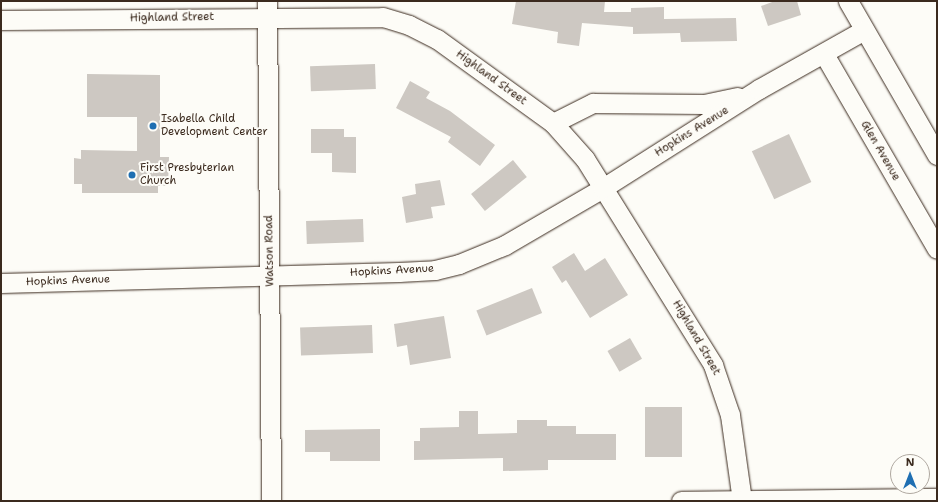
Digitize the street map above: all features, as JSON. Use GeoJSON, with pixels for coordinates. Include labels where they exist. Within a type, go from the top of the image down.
{"type":"FeatureCollection","features":[{"type":"Feature","properties":{"kind":"street"},"geometry":{"type":"LineString","coordinates":[[848,1],[937,155]]}},
{"type":"Feature","properties":{"kind":"street","name":"Highland Street"},"geometry":{"type":"LineString","coordinates":[[1,20],[267,9],[383,17],[409,25],[437,39],[553,123],[578,150],[697,336],[718,376],[733,428],[742,500]]}},
{"type":"Feature","properties":{"kind":"street","name":"Watson Road"},"geometry":{"type":"LineString","coordinates":[[267,9],[271,501]]}},
{"type":"Feature","properties":{"kind":"street","name":"Hopkins Avenue"},"geometry":{"type":"LineString","coordinates":[[1,283],[418,272],[459,264],[505,245],[603,188],[759,89],[824,54],[864,30]]}},
{"type":"Feature","properties":{"kind":"street","name":"Glen Avenue"},"geometry":{"type":"LineString","coordinates":[[824,54],[937,249]]}},
{"type":"Feature","properties":{"kind":"street","name":"Hopkins Avenue"},"geometry":{"type":"LineString","coordinates":[[553,123],[593,103],[709,103],[730,100],[759,89]]}},
{"type":"Feature","properties":{"kind":"street"},"geometry":{"type":"LineString","coordinates":[[681,501],[801,501],[937,498]]}},
{"type":"Feature","properties":{"kind":"building"},"geometry":{"type":"Polygon","coordinates":[[[516,1],[605,1],[604,12],[631,12],[631,8],[664,7],[664,19],[736,18],[737,41],[681,42],[680,33],[633,34],[633,27],[582,23],[579,46],[557,43],[558,32],[512,24],[516,1]]]}},
{"type":"Feature","properties":{"kind":"building"},"geometry":{"type":"Polygon","coordinates":[[[775,1],[797,1],[801,15],[768,26],[761,6],[775,1]]]}},
{"type":"Feature","properties":{"kind":"building"},"geometry":{"type":"Polygon","coordinates":[[[375,64],[376,89],[311,91],[310,66],[375,64]]]}},
{"type":"Feature","properties":{"kind":"building"},"geometry":{"type":"Polygon","coordinates":[[[87,74],[160,75],[160,157],[169,157],[168,186],[158,186],[158,193],[82,193],[82,184],[74,184],[74,158],[81,159],[81,150],[137,151],[137,117],[87,117],[87,74]]]}},
{"type":"Feature","properties":{"kind":"building"},"geometry":{"type":"Polygon","coordinates":[[[410,81],[430,92],[426,98],[450,111],[495,145],[480,166],[448,142],[451,137],[396,108],[410,81]]]}},
{"type":"Feature","properties":{"kind":"building"},"geometry":{"type":"Polygon","coordinates":[[[311,129],[344,129],[344,137],[356,137],[356,173],[332,172],[332,153],[311,153],[311,129]]]}},
{"type":"Feature","properties":{"kind":"building"},"geometry":{"type":"Polygon","coordinates":[[[789,134],[811,182],[774,199],[752,151],[789,134]]]}},
{"type":"Feature","properties":{"kind":"building"},"geometry":{"type":"Polygon","coordinates":[[[513,160],[527,177],[485,211],[471,194],[513,160]]]}},
{"type":"Feature","properties":{"kind":"building"},"geometry":{"type":"Polygon","coordinates":[[[440,180],[445,205],[431,207],[433,218],[406,223],[402,197],[416,194],[415,184],[440,180]]]}},
{"type":"Feature","properties":{"kind":"building"},"geometry":{"type":"Polygon","coordinates":[[[363,219],[364,242],[307,244],[306,221],[363,219]]]}},
{"type":"Feature","properties":{"kind":"building"},"geometry":{"type":"Polygon","coordinates":[[[574,253],[585,271],[605,258],[628,295],[590,318],[566,280],[562,283],[552,267],[574,253]]]}},
{"type":"Feature","properties":{"kind":"building"},"geometry":{"type":"Polygon","coordinates":[[[532,288],[542,313],[486,336],[476,310],[532,288]]]}},
{"type":"Feature","properties":{"kind":"building"},"geometry":{"type":"Polygon","coordinates":[[[444,316],[451,358],[410,365],[407,345],[397,347],[394,324],[444,316]]]}},
{"type":"Feature","properties":{"kind":"building"},"geometry":{"type":"Polygon","coordinates":[[[372,325],[373,353],[301,355],[300,328],[372,325]]]}},
{"type":"Feature","properties":{"kind":"building"},"geometry":{"type":"Polygon","coordinates":[[[630,338],[642,359],[619,372],[607,351],[630,338]]]}},
{"type":"Feature","properties":{"kind":"building"},"geometry":{"type":"Polygon","coordinates":[[[645,407],[682,407],[682,457],[645,457],[645,407]]]}},
{"type":"Feature","properties":{"kind":"building"},"geometry":{"type":"Polygon","coordinates":[[[459,411],[478,411],[478,434],[517,433],[517,420],[547,420],[547,426],[576,426],[576,434],[616,434],[616,460],[548,460],[548,470],[503,471],[503,458],[414,460],[414,441],[420,441],[420,428],[459,427],[459,411]]]}},
{"type":"Feature","properties":{"kind":"building"},"geometry":{"type":"Polygon","coordinates":[[[380,429],[380,461],[330,461],[330,452],[305,452],[305,430],[380,429]]]}},
{"type":"Feature","properties":{"kind":"place","name":"Isabella Child Development Center"},"geometry":{"type":"Point","coordinates":[153,126]}},
{"type":"Feature","properties":{"kind":"place","name":"First Presbyterian Church"},"geometry":{"type":"Point","coordinates":[132,175]}}]}
